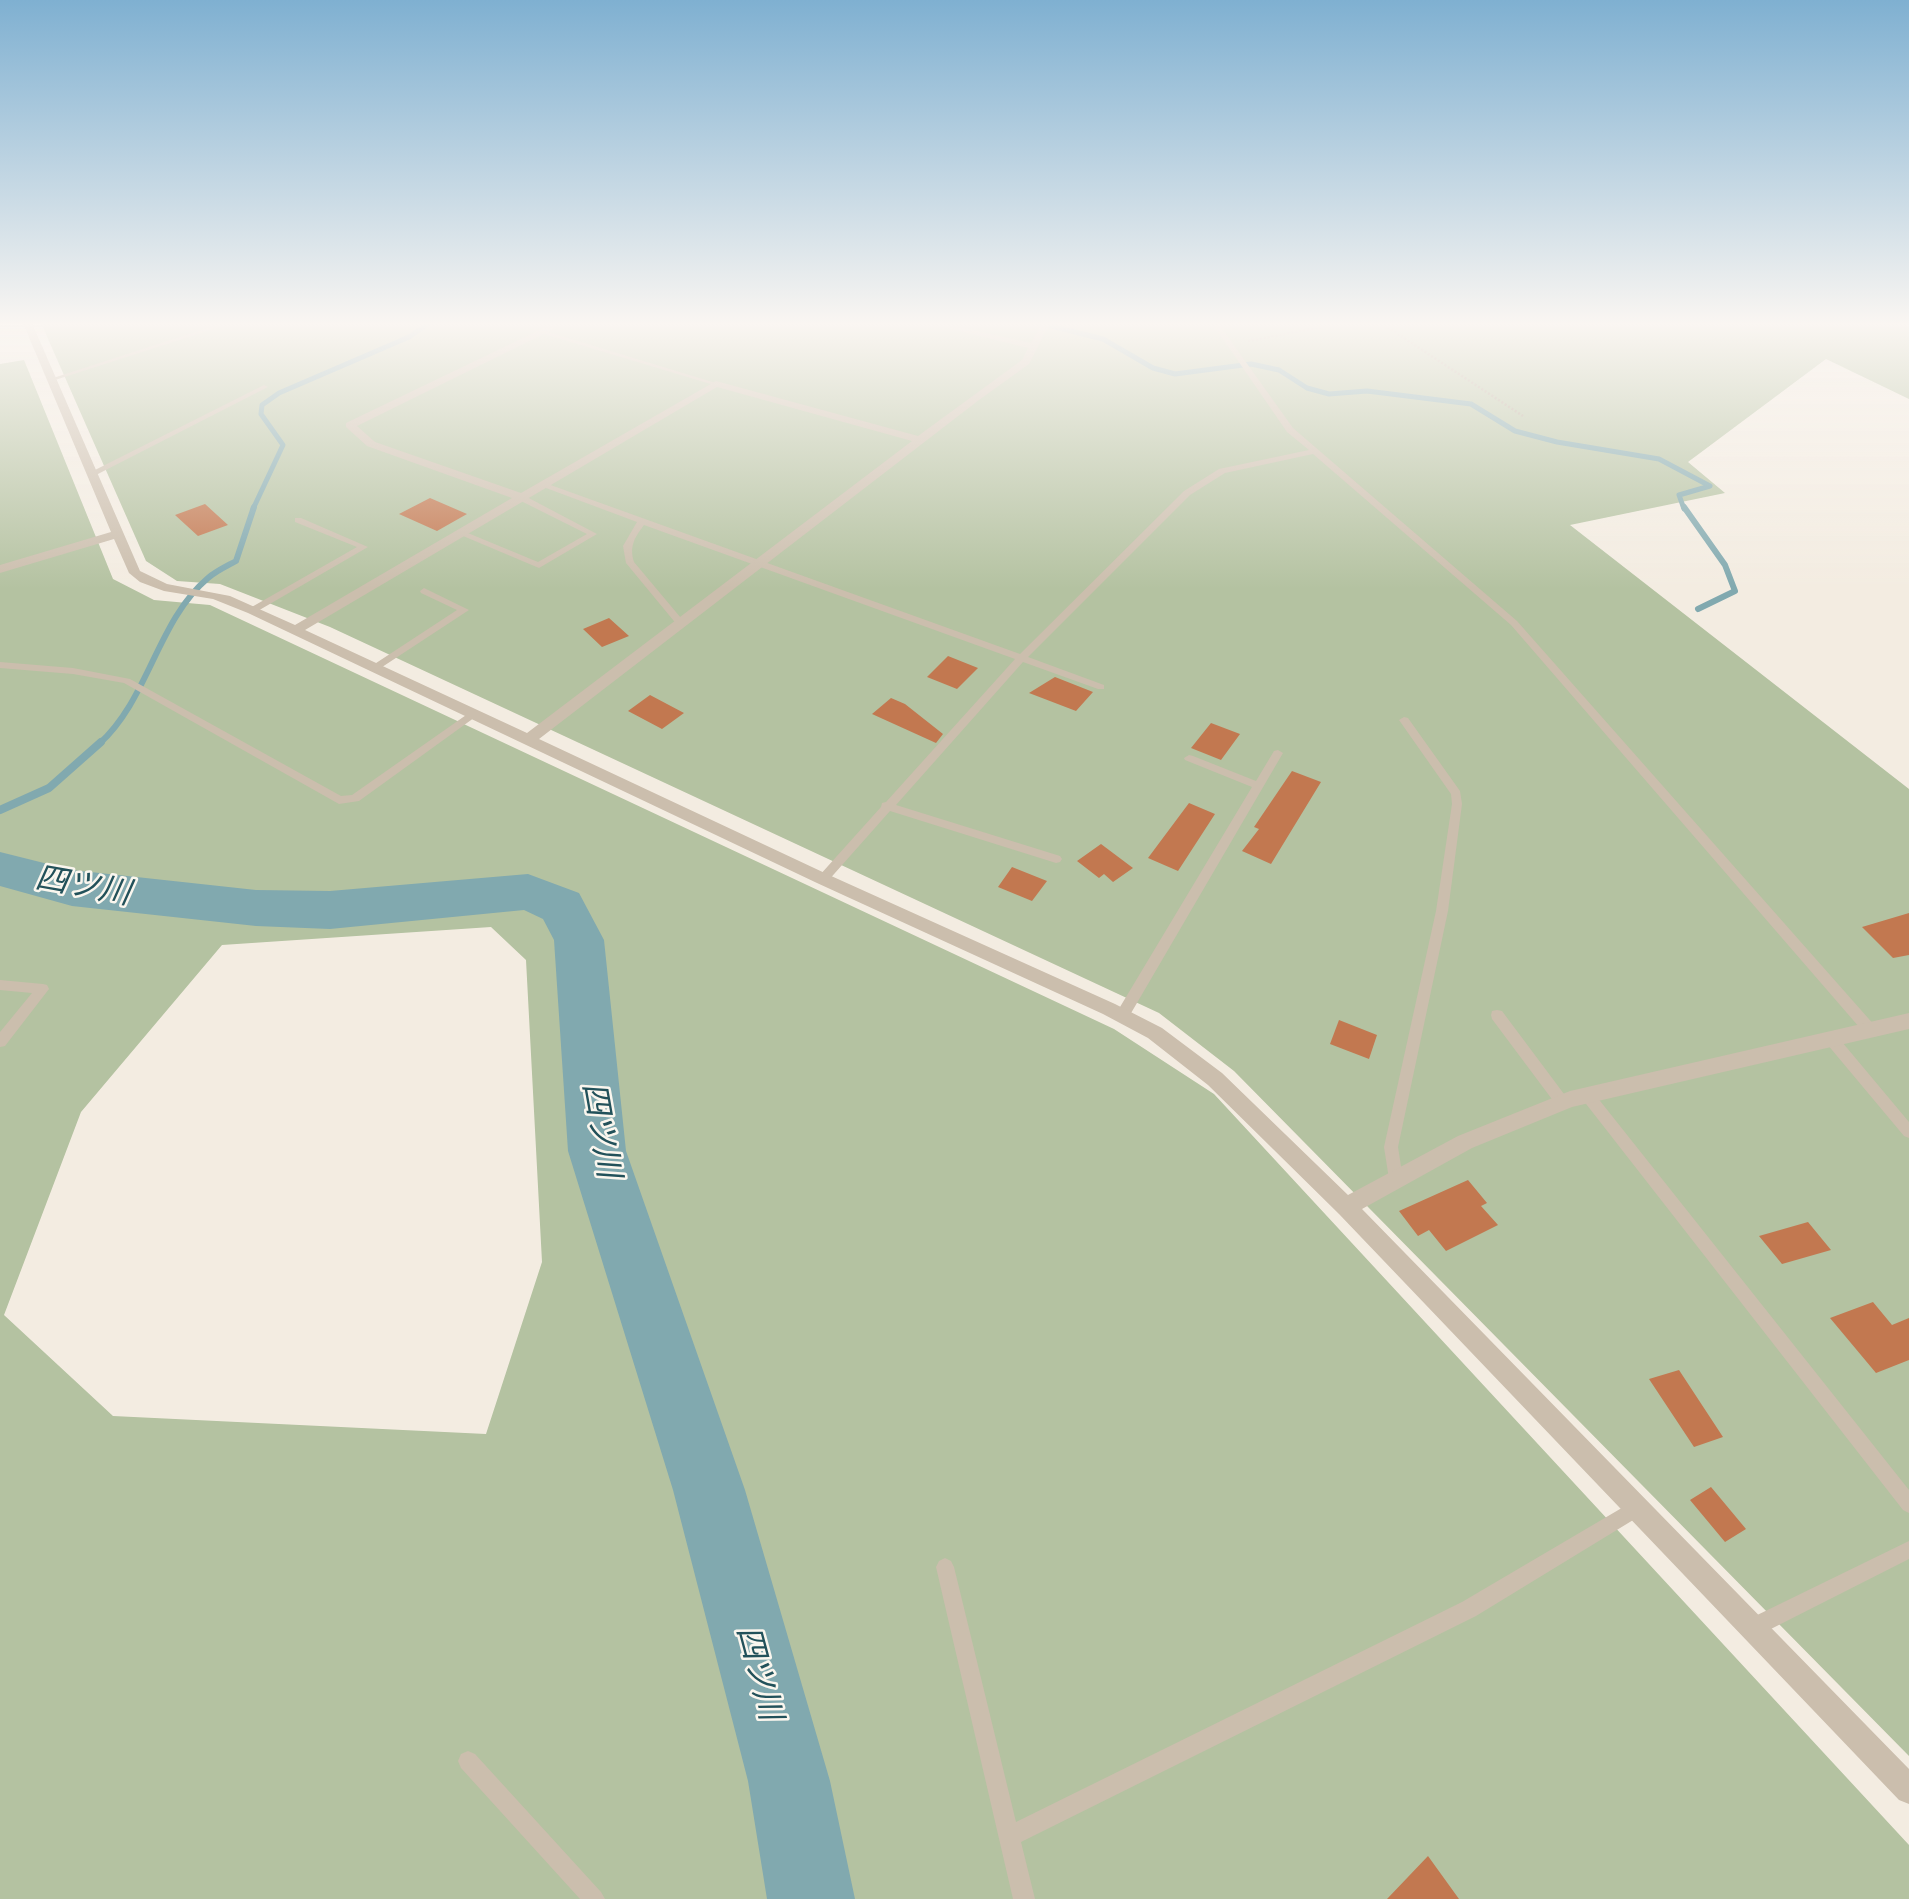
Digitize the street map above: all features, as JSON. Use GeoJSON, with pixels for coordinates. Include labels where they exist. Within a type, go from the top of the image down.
{"type":"FeatureCollection","features":[{"type":"Feature","properties":{"kind":"street"},"geometry":{"type":"LineString","coordinates":[[63,412],[135,573],[147,582],[169,590],[215,596],[253,610],[373,669],[1155,1033],[1215,1079],[1346,1208],[1909,1790]]}},
{"type":"Feature","properties":{"kind":"street"},"geometry":{"type":"LineString","coordinates":[[377,412],[349,425],[371,444],[520,498]]}},
{"type":"Feature","properties":{"kind":"street"},"geometry":{"type":"LineString","coordinates":[[296,630],[668,412]]}},
{"type":"Feature","properties":{"kind":"street"},"geometry":{"type":"LineString","coordinates":[[817,412],[920,440]]}},
{"type":"Feature","properties":{"kind":"street"},"geometry":{"type":"LineString","coordinates":[[527,741],[959,412]]}},
{"type":"Feature","properties":{"kind":"street"},"geometry":{"type":"LineString","coordinates":[[0,569],[117,534]]}},
{"type":"Feature","properties":{"kind":"street"},"geometry":{"type":"LineString","coordinates":[[1346,1208],[1465,1142],[1562,1102],[1909,1021]]}},
{"type":"Feature","properties":{"kind":"lane"},"geometry":{"type":"LineString","coordinates":[[90,474],[215,412]]}},
{"type":"Feature","properties":{"kind":"lane"},"geometry":{"type":"LineString","coordinates":[[1275,412],[1312,452],[1514,623],[1871,1031]]}},
{"type":"Feature","properties":{"kind":"lane"},"geometry":{"type":"LineString","coordinates":[[823,879],[1021,659],[1144,533],[1204,480],[1222,471],[1312,452]]}},
{"type":"Feature","properties":{"kind":"lane"},"geometry":{"type":"LineString","coordinates":[[542,485],[1101,687]]}},
{"type":"Feature","properties":{"kind":"lane"},"geometry":{"type":"LineString","coordinates":[[460,533],[539,565],[593,534],[520,498]]}},
{"type":"Feature","properties":{"kind":"lane"},"geometry":{"type":"LineString","coordinates":[[253,610],[364,547],[298,520]]}},
{"type":"Feature","properties":{"kind":"lane"},"geometry":{"type":"LineString","coordinates":[[642,522],[626,544],[626,553],[630,563],[681,624]]}},
{"type":"Feature","properties":{"kind":"lane"},"geometry":{"type":"LineString","coordinates":[[373,669],[464,610],[424,591]]}},
{"type":"Feature","properties":{"kind":"lane"},"geometry":{"type":"LineString","coordinates":[[0,665],[73,671],[127,681],[339,800],[355,798],[473,715]]}},
{"type":"Feature","properties":{"kind":"lane"},"geometry":{"type":"LineString","coordinates":[[1396,1179],[1391,1147],[1439,925],[1457,804],[1456,794],[1404,720]]}},
{"type":"Feature","properties":{"kind":"lane"},"geometry":{"type":"LineString","coordinates":[[1122,1016],[1278,753]]}},
{"type":"Feature","properties":{"kind":"lane"},"geometry":{"type":"LineString","coordinates":[[1189,758],[1259,786]]}},
{"type":"Feature","properties":{"kind":"lane"},"geometry":{"type":"LineString","coordinates":[[886,806],[1056,859]]}},
{"type":"Feature","properties":{"kind":"lane"},"geometry":{"type":"LineString","coordinates":[[0,985],[43,989],[0,1042]]}},
{"type":"Feature","properties":{"kind":"lane"},"geometry":{"type":"LineString","coordinates":[[1497,1015],[1562,1102]]}},
{"type":"Feature","properties":{"kind":"lane"},"geometry":{"type":"LineString","coordinates":[[1832,1040],[1909,1132]]}},
{"type":"Feature","properties":{"kind":"lane"},"geometry":{"type":"LineString","coordinates":[[1588,1096],[1909,1504]]}},
{"type":"Feature","properties":{"kind":"lane"},"geometry":{"type":"LineString","coordinates":[[1009,1837],[1469,1609],[1637,1507]]}},
{"type":"Feature","properties":{"kind":"lane"},"geometry":{"type":"LineString","coordinates":[[1754,1628],[1909,1550]]}},
{"type":"Feature","properties":{"kind":"lane"},"geometry":{"type":"LineString","coordinates":[[945,1567],[1024,1899]]}},
{"type":"Feature","properties":{"kind":"lane"},"geometry":{"type":"LineString","coordinates":[[468,1761],[594,1899]]}},
{"type":"Feature","properties":{"kind":"path"},"geometry":{"type":"LineString","coordinates":[[1515,412],[1522,416]]}},
{"type":"Feature","properties":{"kind":"green space"},"geometry":{"type":"Polygon","coordinates":[[[0,412],[45,412],[113,579],[154,600],[210,605],[1114,1029],[1214,1094],[1909,1845],[1909,1899],[0,1899],[0,412]],[[491,927],[222,945],[81,1112],[4,1315],[113,1416],[486,1434],[542,1262],[526,960],[491,927]]]}},
{"type":"Feature","properties":{"kind":"green space"},"geometry":{"type":"Polygon","coordinates":[[[80,412],[1755,412],[1688,462],[1725,493],[1570,525],[1909,789],[1909,1756],[1234,1071],[1159,1013],[330,627],[220,584],[177,581],[146,561],[80,412]]]}},
{"type":"Feature","properties":{"kind":"building"},"geometry":{"type":"Polygon","coordinates":[[[430,498],[467,514],[437,531],[399,514],[430,498]]]}},
{"type":"Feature","properties":{"kind":"building"},"geometry":{"type":"Polygon","coordinates":[[[205,504],[228,525],[198,536],[175,515],[205,504]]]}},
{"type":"Feature","properties":{"kind":"building"},"geometry":{"type":"Polygon","coordinates":[[[609,618],[629,636],[602,647],[583,629],[609,618]]]}},
{"type":"Feature","properties":{"kind":"building"},"geometry":{"type":"Polygon","coordinates":[[[948,656],[978,668],[957,689],[927,677],[948,656]]]}},
{"type":"Feature","properties":{"kind":"building"},"geometry":{"type":"Polygon","coordinates":[[[1055,677],[1093,692],[1076,711],[1029,693],[1055,677]]]}},
{"type":"Feature","properties":{"kind":"building"},"geometry":{"type":"Polygon","coordinates":[[[650,695],[684,713],[662,729],[628,711],[650,695]]]}},
{"type":"Feature","properties":{"kind":"building"},"geometry":{"type":"Polygon","coordinates":[[[891,698],[905,704],[943,734],[936,743],[872,714],[891,698]]]}},
{"type":"Feature","properties":{"kind":"building"},"geometry":{"type":"Polygon","coordinates":[[[1211,723],[1240,734],[1221,760],[1191,748],[1211,723]]]}},
{"type":"Feature","properties":{"kind":"building"},"geometry":{"type":"Polygon","coordinates":[[[1292,771],[1321,782],[1271,864],[1242,851],[1259,829],[1254,827],[1292,771]]]}},
{"type":"Feature","properties":{"kind":"building"},"geometry":{"type":"Polygon","coordinates":[[[1189,803],[1215,814],[1178,871],[1148,858],[1189,803]]]}},
{"type":"Feature","properties":{"kind":"building"},"geometry":{"type":"Polygon","coordinates":[[[1101,844],[1133,868],[1113,882],[1104,874],[1099,878],[1077,861],[1101,844]]]}},
{"type":"Feature","properties":{"kind":"building"},"geometry":{"type":"Polygon","coordinates":[[[1012,867],[1047,881],[1032,901],[998,887],[1012,867]]]}},
{"type":"Feature","properties":{"kind":"building"},"geometry":{"type":"Polygon","coordinates":[[[1909,913],[1909,955],[1893,958],[1862,927],[1909,913]]]}},
{"type":"Feature","properties":{"kind":"building"},"geometry":{"type":"Polygon","coordinates":[[[1339,1020],[1377,1035],[1369,1059],[1330,1044],[1339,1020]]]}},
{"type":"Feature","properties":{"kind":"building"},"geometry":{"type":"Polygon","coordinates":[[[1468,1180],[1487,1203],[1481,1206],[1498,1225],[1446,1251],[1429,1230],[1418,1236],[1399,1211],[1468,1180]]]}},
{"type":"Feature","properties":{"kind":"building"},"geometry":{"type":"Polygon","coordinates":[[[1808,1222],[1831,1250],[1782,1264],[1759,1236],[1808,1222]]]}},
{"type":"Feature","properties":{"kind":"building"},"geometry":{"type":"Polygon","coordinates":[[[1873,1302],[1892,1325],[1909,1318],[1909,1360],[1876,1373],[1830,1318],[1873,1302]]]}},
{"type":"Feature","properties":{"kind":"building"},"geometry":{"type":"Polygon","coordinates":[[[1679,1370],[1723,1437],[1694,1447],[1649,1379],[1679,1370]]]}},
{"type":"Feature","properties":{"kind":"building"},"geometry":{"type":"Polygon","coordinates":[[[1711,1487],[1746,1529],[1725,1542],[1690,1500],[1711,1487]]]}},
{"type":"Feature","properties":{"kind":"building"},"geometry":{"type":"Polygon","coordinates":[[[1428,1856],[1459,1899],[1387,1899],[1428,1856]]]}},
{"type":"Feature","properties":{"kind":"waterway"},"geometry":{"type":"LineString","coordinates":[[253,509],[283,445],[261,412]]}},
{"type":"Feature","properties":{"kind":"waterway"},"geometry":{"type":"LineString","coordinates":[[1483,412],[1515,431],[1557,442],[1659,459],[1710,486],[1679,495],[1684,509]]}},
{"type":"Feature","properties":{"kind":"waterway"},"geometry":{"type":"LineString","coordinates":[[100,743],[130,705],[176,616],[211,575],[236,561],[254,507]]}},
{"type":"Feature","properties":{"kind":"waterway"},"geometry":{"type":"LineString","coordinates":[[1684,507],[1725,565],[1735,591],[1698,609]]}},
{"type":"Feature","properties":{"kind":"waterway"},"geometry":{"type":"LineString","coordinates":[[0,810],[49,788],[100,743]]}},
{"type":"Feature","properties":{"kind":"waterway","name":"四ツ川"},"geometry":{"type":"LineString","coordinates":[[0,869],[72,888],[256,908],[330,910],[528,892],[562,906],[579,940],[597,1151],[709,1490],[789,1781],[811,1899]]}}]}
